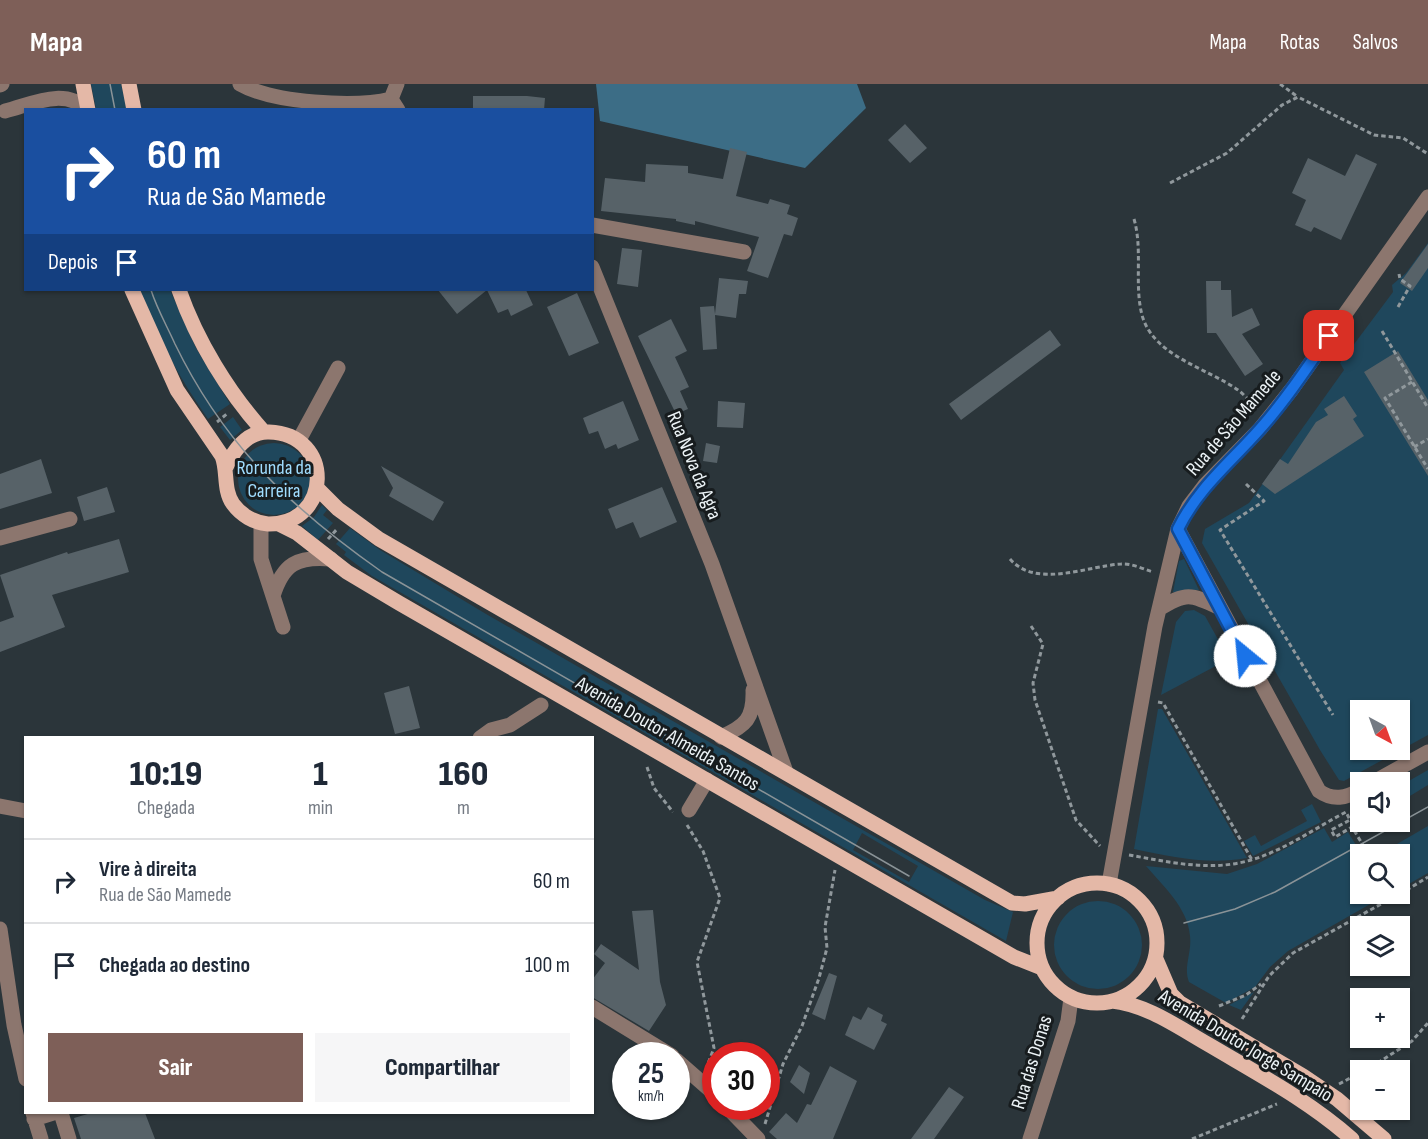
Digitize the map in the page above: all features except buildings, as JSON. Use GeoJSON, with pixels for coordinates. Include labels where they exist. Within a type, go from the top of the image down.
{"type":"FeatureCollection","features":[{"type":"Feature","properties":{"kind":"main road"},"geometry":{"type":"LineString","coordinates":[[82,84],[88,108]]}},
{"type":"Feature","properties":{"kind":"main road"},"geometry":{"type":"LineString","coordinates":[[129,84],[134,108]]}},
{"type":"Feature","properties":{"kind":"main road"},"geometry":{"type":"LineString","coordinates":[[132,291],[177,390],[222,456],[226,467],[226,486],[232,502],[244,516],[261,523],[279,524],[310,505],[317,488],[318,470],[311,453],[299,440],[282,432],[264,432],[245,440],[234,451],[226,467]]}},
{"type":"Feature","properties":{"kind":"main road"},"geometry":{"type":"LineString","coordinates":[[179,291],[216,367],[249,415],[264,432]]}},
{"type":"Feature","properties":{"kind":"main road","name":"Avenida Doutor Almeida Santos"},"geometry":{"type":"LineString","coordinates":[[317,488],[338,509],[379,539],[1012,903],[1025,904],[1058,898]]}},
{"type":"Feature","properties":{"kind":"main road","name":"Avenida Doutor Almeida Santos"},"geometry":{"type":"LineString","coordinates":[[279,524],[331,553],[399,603],[1014,957],[1042,968]]}},
{"type":"Feature","properties":{"kind":"main road"},"geometry":{"type":"LineString","coordinates":[[1091,883],[1109,884],[1128,891],[1143,904],[1153,920],[1158,939],[1156,959],[1148,976],[1136,990],[1112,1001],[1091,1003],[1071,998],[1059,990],[1042,968],[1037,949],[1038,930],[1046,913],[1058,898],[1073,888],[1091,883]]}},
{"type":"Feature","properties":{"kind":"main road","name":"Avenida Doutor Jorge Sampaio"},"geometry":{"type":"LineString","coordinates":[[1156,959],[1171,994],[1180,1004],[1329,1093],[1384,1139]]}},
{"type":"Feature","properties":{"kind":"main road","name":"Avenida Doutor Jorge Sampaio"},"geometry":{"type":"LineString","coordinates":[[1112,1001],[1142,1008],[1165,1019],[1294,1094],[1352,1139]]}},
{"type":"Feature","properties":{"kind":"street"},"geometry":{"type":"LineString","coordinates":[[240,84],[252,91],[278,98],[373,104],[395,104],[397,84]]}},
{"type":"Feature","properties":{"kind":"street"},"geometry":{"type":"LineString","coordinates":[[5,111],[57,97],[78,100],[86,108]]}},
{"type":"Feature","properties":{"kind":"street","name":"Rua de São Mamede"},"geometry":{"type":"LineString","coordinates":[[1109,884],[1159,609],[1178,529],[1189,506],[1205,485],[1260,429],[1292,389],[1428,197]]}},
{"type":"Feature","properties":{"kind":"street"},"geometry":{"type":"LineString","coordinates":[[594,225],[744,252]]}},
{"type":"Feature","properties":{"kind":"street","name":"Rua Nova da Agra"},"geometry":{"type":"LineString","coordinates":[[594,272],[712,564],[786,772]]}},
{"type":"Feature","properties":{"kind":"street"},"geometry":{"type":"LineString","coordinates":[[299,440],[338,368]]}},
{"type":"Feature","properties":{"kind":"street"},"geometry":{"type":"LineString","coordinates":[[0,538],[70,519]]}},
{"type":"Feature","properties":{"kind":"street"},"geometry":{"type":"LineString","coordinates":[[261,523],[260,553],[283,627]]}},
{"type":"Feature","properties":{"kind":"street"},"geometry":{"type":"LineString","coordinates":[[1178,529],[1319,791],[1327,796],[1340,798],[1350,794]]}},
{"type":"Feature","properties":{"kind":"street"},"geometry":{"type":"LineString","coordinates":[[273,596],[283,573],[292,565],[331,553]]}},
{"type":"Feature","properties":{"kind":"street"},"geometry":{"type":"LineString","coordinates":[[1159,609],[1177,597],[1193,595],[1218,607]]}},
{"type":"Feature","properties":{"kind":"street","name":"Rua Nova da Agra"},"geometry":{"type":"LineString","coordinates":[[721,736],[744,724],[754,708],[753,681]]}},
{"type":"Feature","properties":{"kind":"street"},"geometry":{"type":"LineString","coordinates":[[483,736],[491,730],[510,725],[541,705]]}},
{"type":"Feature","properties":{"kind":"street"},"geometry":{"type":"LineString","coordinates":[[1392,772],[1428,752]]}},
{"type":"Feature","properties":{"kind":"street"},"geometry":{"type":"LineString","coordinates":[[684,816],[707,780]]}},
{"type":"Feature","properties":{"kind":"street"},"geometry":{"type":"LineString","coordinates":[[0,806],[24,811]]}},
{"type":"Feature","properties":{"kind":"street"},"geometry":{"type":"LineString","coordinates":[[0,929],[20,1025],[24,1061]]}},
{"type":"Feature","properties":{"kind":"street","name":"Rua das Donas"},"geometry":{"type":"LineString","coordinates":[[1030,1139],[1068,1021],[1071,998]]}},
{"type":"Feature","properties":{"kind":"street"},"geometry":{"type":"LineString","coordinates":[[594,1008],[649,1042]]}},
{"type":"Feature","properties":{"kind":"street"},"geometry":{"type":"LineString","coordinates":[[690,1070],[702,1080]]}},
{"type":"Feature","properties":{"kind":"street"},"geometry":{"type":"LineString","coordinates":[[61,1114],[69,1139]]}},
{"type":"Feature","properties":{"kind":"street"},"geometry":{"type":"LineString","coordinates":[[33,1116],[41,1139]]}},
{"type":"Feature","properties":{"kind":"street"},"geometry":{"type":"LineString","coordinates":[[739,1120],[757,1139]]}},
{"type":"Feature","properties":{"kind":"path"},"geometry":{"type":"LineString","coordinates":[[1280,84],[1298,97],[1374,135],[1403,138],[1428,154]]}},
{"type":"Feature","properties":{"kind":"path"},"geometry":{"type":"LineString","coordinates":[[1170,183],[1227,153],[1282,105],[1298,97]]}},
{"type":"Feature","properties":{"kind":"path"},"geometry":{"type":"LineString","coordinates":[[1134,219],[1138,243],[1138,288],[1147,330],[1166,349],[1240,391],[1257,410]]}},
{"type":"Feature","properties":{"kind":"path"},"geometry":{"type":"LineString","coordinates":[[1398,307],[1410,286],[1400,279],[1399,274]]}},
{"type":"Feature","properties":{"kind":"path"},"geometry":{"type":"LineString","coordinates":[[1382,331],[1428,408]]}},
{"type":"Feature","properties":{"kind":"path"},"geometry":{"type":"LineString","coordinates":[[1412,382],[1385,398],[1428,469]]}},
{"type":"Feature","properties":{"kind":"path"},"geometry":{"type":"LineString","coordinates":[[218,429],[214,424],[226,415],[232,411],[236,416]]}},
{"type":"Feature","properties":{"kind":"path"},"geometry":{"type":"LineString","coordinates":[[1414,447],[1428,439]]}},
{"type":"Feature","properties":{"kind":"path"},"geometry":{"type":"LineString","coordinates":[[1246,484],[1264,501],[1220,530],[1333,715]]}},
{"type":"Feature","properties":{"kind":"path"},"geometry":{"type":"LineString","coordinates":[[331,553],[325,542],[340,525],[335,521]]}},
{"type":"Feature","properties":{"kind":"path"},"geometry":{"type":"LineString","coordinates":[[1010,559],[1019,568],[1039,574],[1124,563],[1154,572]]}},
{"type":"Feature","properties":{"kind":"path"},"geometry":{"type":"LineString","coordinates":[[1031,626],[1043,644],[1033,684],[1035,700],[1062,773],[1066,798],[1076,820],[1104,850]]}},
{"type":"Feature","properties":{"kind":"path"},"geometry":{"type":"LineString","coordinates":[[1158,702],[1162,703],[1252,860]]}},
{"type":"Feature","properties":{"kind":"path"},"geometry":{"type":"LineString","coordinates":[[648,767],[654,788],[684,816],[691,828],[703,851],[720,898],[697,962],[714,1048],[710,1063],[699,1077]]}},
{"type":"Feature","properties":{"kind":"path"},"geometry":{"type":"LineString","coordinates":[[1127,854],[1188,865],[1234,864],[1252,860],[1346,812],[1350,820],[1331,830],[1335,837],[1350,828]]}},
{"type":"Feature","properties":{"kind":"path"},"geometry":{"type":"LineString","coordinates":[[1355,832],[1362,844]]}},
{"type":"Feature","properties":{"kind":"path"},"geometry":{"type":"LineString","coordinates":[[757,1139],[766,1121],[783,1064],[802,1026],[819,978],[827,948],[825,927],[836,869]]}},
{"type":"Feature","properties":{"kind":"path"},"geometry":{"type":"LineString","coordinates":[[1410,888],[1428,877]]}},
{"type":"Feature","properties":{"kind":"path"},"geometry":{"type":"LineString","coordinates":[[1219,1006],[1246,994],[1263,983],[1293,953],[1379,904]]}},
{"type":"Feature","properties":{"kind":"path"},"geometry":{"type":"LineString","coordinates":[[1242,1019],[1263,983]]}},
{"type":"Feature","properties":{"kind":"path"},"geometry":{"type":"LineString","coordinates":[[1382,1060],[1412,1041],[1428,1023]]}},
{"type":"Feature","properties":{"kind":"path"},"geometry":{"type":"LineString","coordinates":[[1329,1093],[1350,1078]]}},
{"type":"Feature","properties":{"kind":"path"},"geometry":{"type":"LineString","coordinates":[[1192,1139],[1277,1104]]}},
{"type":"Feature","properties":{"kind":"green space"},"geometry":{"type":"Polygon","coordinates":[[[91,84],[121,84],[127,108],[96,108],[91,84]]]}},
{"type":"Feature","properties":{"kind":"green space"},"geometry":{"type":"Polygon","coordinates":[[[1428,243],[1428,735],[1410,745],[1410,700],[1350,700],[1350,760],[1382,760],[1360,772],[1350,772],[1350,778],[1344,781],[1339,780],[1320,750],[1202,543],[1205,529],[1249,503],[1344,370],[1340,363],[1393,292],[1392,285],[1406,273],[1428,243]]]}},
{"type":"Feature","properties":{"kind":"green space"},"geometry":{"type":"Polygon","coordinates":[[[140,291],[170,291],[196,348],[230,404],[208,419],[170,357],[153,324],[140,291]]]}},
{"type":"Feature","properties":{"kind":"green space"},"geometry":{"type":"Polygon","coordinates":[[[233,417],[242,430],[230,440],[220,427],[233,417]]]}},
{"type":"Feature","properties":{"kind":"green space","name":"Rorunda da Carreira"},"geometry":{"type":"Polygon","coordinates":[[[274,443],[294,449],[304,459],[310,479],[304,499],[294,509],[274,515],[254,509],[244,499],[238,479],[244,459],[254,449],[274,443]]]}},
{"type":"Feature","properties":{"kind":"green space"},"geometry":{"type":"Polygon","coordinates":[[[322,505],[327,510],[323,515],[333,523],[318,540],[302,526],[314,517],[322,505]]]}},
{"type":"Feature","properties":{"kind":"green space"},"geometry":{"type":"Polygon","coordinates":[[[350,528],[380,550],[486,614],[985,900],[1013,912],[1006,941],[372,576],[344,555],[346,552],[336,544],[350,528]],[[862,833],[853,850],[909,882],[918,866],[862,833]]]}},
{"type":"Feature","properties":{"kind":"green space"},"geometry":{"type":"Polygon","coordinates":[[[1184,559],[1199,590],[1182,590],[1176,593],[1173,592],[1179,561],[1184,559]]]}},
{"type":"Feature","properties":{"kind":"green space"},"geometry":{"type":"Polygon","coordinates":[[[1194,610],[1205,616],[1229,659],[1161,695],[1176,622],[1185,611],[1194,610]]]}},
{"type":"Feature","properties":{"kind":"green space"},"geometry":{"type":"Polygon","coordinates":[[[1158,709],[1162,709],[1247,858],[1204,860],[1134,849],[1158,709]]]}},
{"type":"Feature","properties":{"kind":"green space"},"geometry":{"type":"Polygon","coordinates":[[[1428,770],[1428,785],[1410,796],[1410,780],[1428,770]]]}},
{"type":"Feature","properties":{"kind":"green space"},"geometry":{"type":"Polygon","coordinates":[[[1312,804],[1321,822],[1253,856],[1244,841],[1255,835],[1261,846],[1307,821],[1301,810],[1312,804]]]}},
{"type":"Feature","properties":{"kind":"green space"},"geometry":{"type":"Polygon","coordinates":[[[1428,826],[1428,873],[1410,883],[1410,844],[1397,844],[1428,826]]]}},
{"type":"Feature","properties":{"kind":"green space"},"geometry":{"type":"Polygon","coordinates":[[[1324,828],[1332,842],[1348,832],[1355,844],[1350,844],[1350,904],[1370,904],[1288,951],[1270,967],[1255,987],[1226,1003],[1189,982],[1187,971],[1190,936],[1185,916],[1174,898],[1146,866],[1227,874],[1257,864],[1324,828]]]}},
{"type":"Feature","properties":{"kind":"green space"},"geometry":{"type":"Polygon","coordinates":[[[1098,901],[1123,908],[1135,920],[1142,945],[1135,970],[1123,982],[1098,989],[1073,982],[1061,970],[1054,945],[1061,920],[1073,908],[1098,901]]]}},
{"type":"Feature","properties":{"kind":"green space"},"geometry":{"type":"Polygon","coordinates":[[[1254,992],[1241,1010],[1229,1005],[1254,992]]]}},
{"type":"Feature","properties":{"kind":"shaded area"},"geometry":{"type":"Polygon","coordinates":[[[596,84],[857,84],[866,108],[805,168],[600,121],[596,84]]]}},
{"type":"Feature","properties":{"kind":"tram line"},"geometry":{"type":"LineString","coordinates":[[110,84],[115,108]]}},
{"type":"Feature","properties":{"kind":"tram line"},"geometry":{"type":"LineString","coordinates":[[151,291],[194,380],[238,444],[289,498],[349,548],[382,572],[909,876]]}},
{"type":"Feature","properties":{"kind":"tram line"},"geometry":{"type":"LineString","coordinates":[[1184,923],[1235,909],[1275,892],[1428,807]]}},
{"type":"Feature","properties":{"kind":"route"},"geometry":{"type":"LineString","coordinates":[[1245,656],[1178,529],[1189,506],[1205,485],[1260,429],[1292,389],[1329,336]]}}]}
